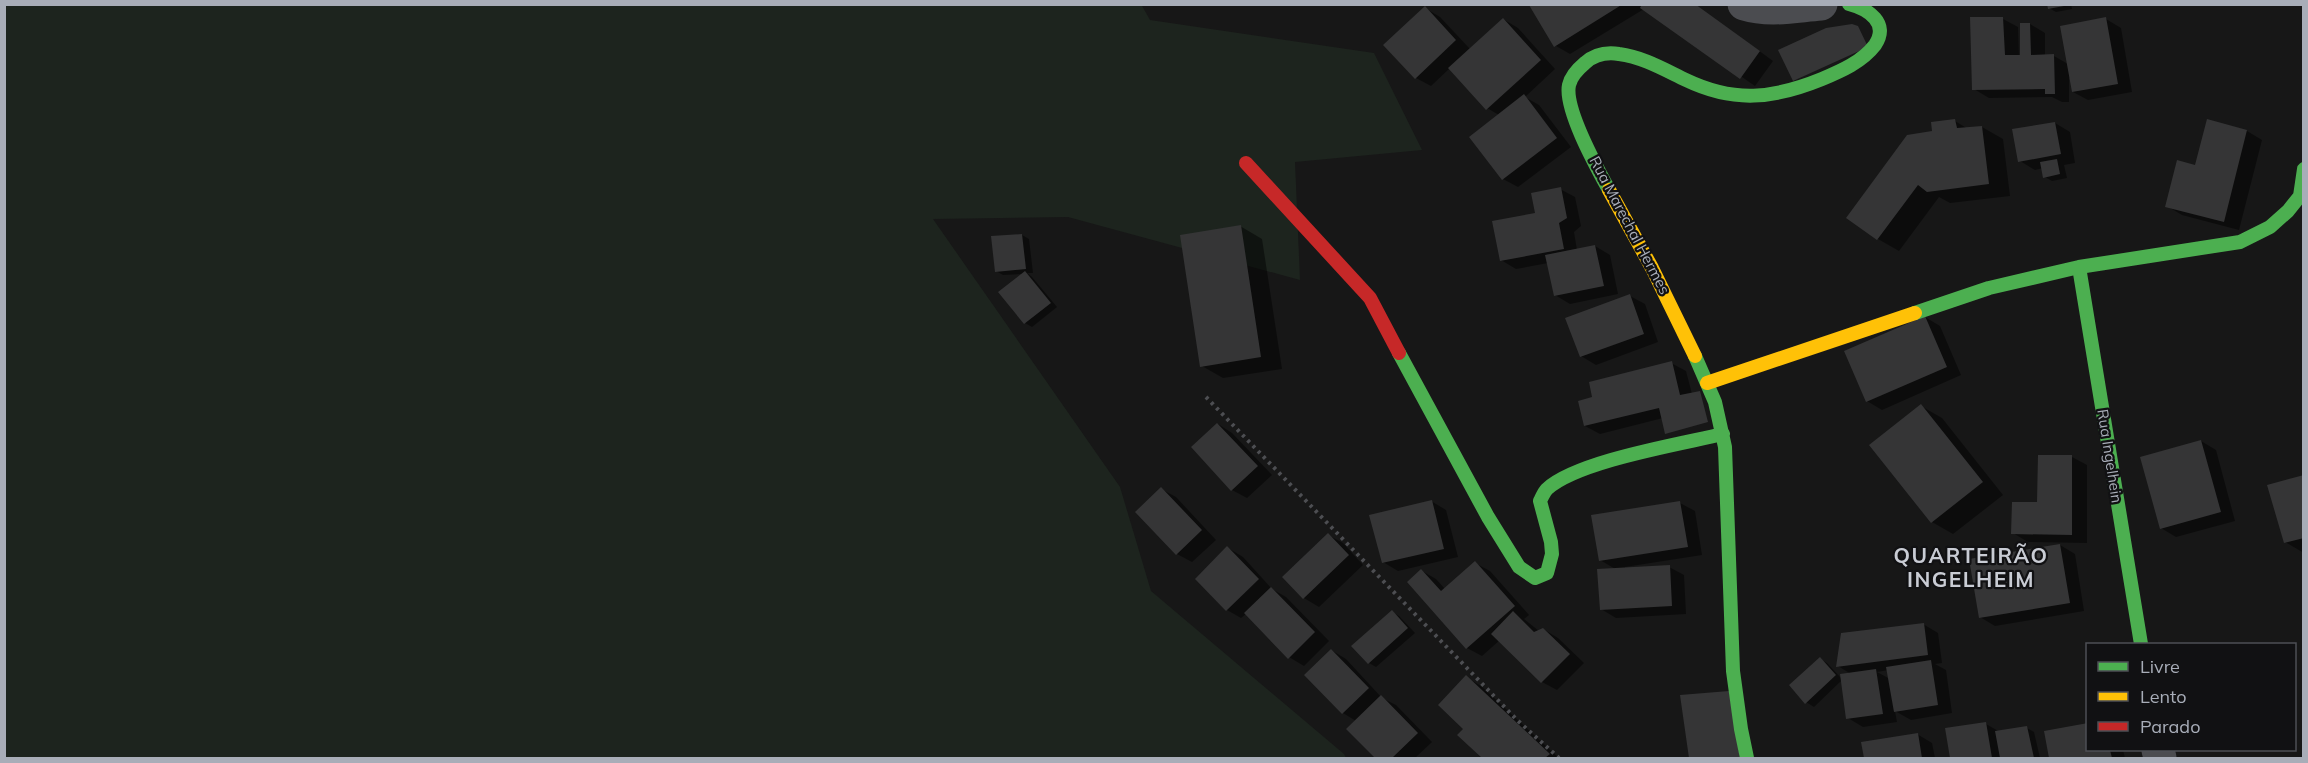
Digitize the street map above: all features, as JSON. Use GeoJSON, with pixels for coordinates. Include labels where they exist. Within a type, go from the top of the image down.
{"type":"FeatureCollection","features":[{"type":"Feature","properties":{"kind":"street"},"geometry":{"type":"LineString","coordinates":[[1744,4],[1759,9],[1772,9],[1821,4]]}},
{"type":"Feature","properties":{"kind":"street","name":"Rua Marechal Hermes"},"geometry":{"type":"LineString","coordinates":[[1747,759],[1738,724],[1733,669],[1728,497],[1723,434],[1707,383],[1661,282],[1608,188],[1569,104],[1568,87],[1590,58],[1604,53],[1626,55],[1714,92],[1746,97],[1767,96],[1793,90],[1855,64],[1869,54],[1877,44],[1880,32],[1875,17],[1866,8],[1849,4]]}},
{"type":"Feature","properties":{"kind":"street"},"geometry":{"type":"LineString","coordinates":[[1246,163],[1370,298],[1488,517],[1519,567],[1535,578],[1547,573],[1552,554],[1540,501],[1546,490],[1561,480],[1600,465],[1723,434]]}},
{"type":"Feature","properties":{"kind":"street"},"geometry":{"type":"LineString","coordinates":[[1707,383],[1989,288],[2079,267],[2240,242],[2270,227],[2288,211],[2300,196],[2304,169]]}},
{"type":"Feature","properties":{"kind":"street","name":"Rua Ingelhein"},"geometry":{"type":"LineString","coordinates":[[2079,267],[2141,643]]}},
{"type":"Feature","properties":{"kind":"path"},"geometry":{"type":"LineString","coordinates":[[1206,397],[1509,711],[1559,759]]}},
{"type":"Feature","properties":{"kind":"shaded area"},"geometry":{"type":"Polygon","coordinates":[[[1141,4],[1150,20],[1374,53],[1422,150],[1295,162],[1300,280],[1068,217],[933,219],[1120,487],[1151,591],[1346,758],[5,758],[4,5],[1141,4]]]}},
{"type":"Feature","properties":{"kind":"building"},"geometry":{"type":"Polygon","coordinates":[[[1531,4],[1623,4],[1554,47],[1529,5],[1531,4]]]}},
{"type":"Feature","properties":{"kind":"building"},"geometry":{"type":"Polygon","coordinates":[[[1642,4],[1695,4],[1760,51],[1740,79],[1640,8],[1642,4]]]}},
{"type":"Feature","properties":{"kind":"building"},"geometry":{"type":"Polygon","coordinates":[[[2047,4],[2064,4],[2064,6],[2048,9],[2047,4]]]}},
{"type":"Feature","properties":{"kind":"building"},"geometry":{"type":"Polygon","coordinates":[[[1425,6],[1456,40],[1415,79],[1383,45],[1425,6]]]}},
{"type":"Feature","properties":{"kind":"building"},"geometry":{"type":"Polygon","coordinates":[[[1970,17],[2003,17],[2005,55],[2020,55],[2020,23],[2030,23],[2031,55],[2054,54],[2055,94],[2045,94],[2045,89],[1972,90],[1970,17]]]}},
{"type":"Feature","properties":{"kind":"building"},"geometry":{"type":"Polygon","coordinates":[[[2106,17],[2118,84],[2072,92],[2060,26],[2106,17]]]}},
{"type":"Feature","properties":{"kind":"building"},"geometry":{"type":"Polygon","coordinates":[[[1503,18],[1541,60],[1486,110],[1448,68],[1503,18]]]}},
{"type":"Feature","properties":{"kind":"building"},"geometry":{"type":"Polygon","coordinates":[[[1852,24],[1858,26],[1868,47],[1793,81],[1778,50],[1826,28],[1852,24]]]}},
{"type":"Feature","properties":{"kind":"building"},"geometry":{"type":"Polygon","coordinates":[[[1524,94],[1557,138],[1502,180],[1469,137],[1524,94]]]}},
{"type":"Feature","properties":{"kind":"building"},"geometry":{"type":"Polygon","coordinates":[[[1955,119],[1957,128],[1982,126],[1989,184],[1927,192],[1918,185],[1877,240],[1846,218],[1907,135],[1932,131],[1931,122],[1955,119]]]}},
{"type":"Feature","properties":{"kind":"building"},"geometry":{"type":"Polygon","coordinates":[[[2207,119],[2247,130],[2224,222],[2165,207],[2177,160],[2195,165],[2207,119]]]}},
{"type":"Feature","properties":{"kind":"building"},"geometry":{"type":"Polygon","coordinates":[[[2055,122],[2061,154],[2018,162],[2012,129],[2055,122]]]}},
{"type":"Feature","properties":{"kind":"building"},"geometry":{"type":"Polygon","coordinates":[[[2057,159],[2060,174],[2043,178],[2040,162],[2057,159]]]}},
{"type":"Feature","properties":{"kind":"building"},"geometry":{"type":"Polygon","coordinates":[[[1561,187],[1567,218],[1559,223],[1564,249],[1500,261],[1492,221],[1535,213],[1531,193],[1561,187]]]}},
{"type":"Feature","properties":{"kind":"building"},"geometry":{"type":"Polygon","coordinates":[[[1241,225],[1261,357],[1200,367],[1180,235],[1241,225]]]}},
{"type":"Feature","properties":{"kind":"building"},"geometry":{"type":"Polygon","coordinates":[[[1022,234],[1026,269],[995,272],[991,236],[1022,234]]]}},
{"type":"Feature","properties":{"kind":"building"},"geometry":{"type":"Polygon","coordinates":[[[1595,245],[1604,286],[1554,296],[1545,255],[1595,245]]]}},
{"type":"Feature","properties":{"kind":"building"},"geometry":{"type":"Polygon","coordinates":[[[1025,271],[1051,303],[1024,324],[998,292],[1025,271]]]}},
{"type":"Feature","properties":{"kind":"building"},"geometry":{"type":"Polygon","coordinates":[[[1630,294],[1644,334],[1580,357],[1565,318],[1630,294]]]}},
{"type":"Feature","properties":{"kind":"building"},"geometry":{"type":"Polygon","coordinates":[[[1925,316],[1947,367],[1866,402],[1844,351],[1925,316]]]}},
{"type":"Feature","properties":{"kind":"building"},"geometry":{"type":"Polygon","coordinates":[[[1672,361],[1680,395],[1700,391],[1708,422],[1665,434],[1659,408],[1584,426],[1578,401],[1592,397],[1589,382],[1672,361]]]}},
{"type":"Feature","properties":{"kind":"building"},"geometry":{"type":"Polygon","coordinates":[[[1921,404],[1983,482],[1931,523],[1869,445],[1921,404]]]}},
{"type":"Feature","properties":{"kind":"building"},"geometry":{"type":"Polygon","coordinates":[[[1217,423],[1258,466],[1231,491],[1191,447],[1217,423]]]}},
{"type":"Feature","properties":{"kind":"building"},"geometry":{"type":"Polygon","coordinates":[[[2201,440],[2221,512],[2160,529],[2140,457],[2201,440]]]}},
{"type":"Feature","properties":{"kind":"building"},"geometry":{"type":"Polygon","coordinates":[[[2038,455],[2072,455],[2072,535],[2011,534],[2012,502],[2037,502],[2038,455]]]}},
{"type":"Feature","properties":{"kind":"building"},"geometry":{"type":"Polygon","coordinates":[[[2304,475],[2304,538],[2284,543],[2267,485],[2304,475]]]}},
{"type":"Feature","properties":{"kind":"building"},"geometry":{"type":"Polygon","coordinates":[[[1161,487],[1202,530],[1176,555],[1135,512],[1161,487]]]}},
{"type":"Feature","properties":{"kind":"building"},"geometry":{"type":"Polygon","coordinates":[[[1432,500],[1444,549],[1382,563],[1369,515],[1432,500]]]}},
{"type":"Feature","properties":{"kind":"building"},"geometry":{"type":"Polygon","coordinates":[[[1680,501],[1688,547],[1599,561],[1591,515],[1680,501]]]}},
{"type":"Feature","properties":{"kind":"building"},"geometry":{"type":"Polygon","coordinates":[[[1328,533],[1349,555],[1303,599],[1282,577],[1328,533]]]}},
{"type":"Feature","properties":{"kind":"building"},"geometry":{"type":"Polygon","coordinates":[[[2060,544],[2070,603],[1979,618],[1969,559],[2060,544]]]}},
{"type":"Feature","properties":{"kind":"building"},"geometry":{"type":"Polygon","coordinates":[[[1227,546],[1259,579],[1226,611],[1195,579],[1227,546]]]}},
{"type":"Feature","properties":{"kind":"building"},"geometry":{"type":"Polygon","coordinates":[[[1475,561],[1515,606],[1466,649],[1407,582],[1421,569],[1441,591],[1475,561]]]}},
{"type":"Feature","properties":{"kind":"building"},"geometry":{"type":"Polygon","coordinates":[[[1670,565],[1672,606],[1600,610],[1597,569],[1670,565]]]}},
{"type":"Feature","properties":{"kind":"building"},"geometry":{"type":"Polygon","coordinates":[[[1271,587],[1315,632],[1288,659],[1244,613],[1271,587]]]}},
{"type":"Feature","properties":{"kind":"building"},"geometry":{"type":"Polygon","coordinates":[[[1392,610],[1408,628],[1368,664],[1351,646],[1392,610]]]}},
{"type":"Feature","properties":{"kind":"building"},"geometry":{"type":"Polygon","coordinates":[[[1513,611],[1534,632],[1543,628],[1570,654],[1541,683],[1491,634],[1513,611]]]}},
{"type":"Feature","properties":{"kind":"building"},"geometry":{"type":"Polygon","coordinates":[[[1924,623],[1928,655],[1836,667],[1841,633],[1924,623]]]}},
{"type":"Feature","properties":{"kind":"building"},"geometry":{"type":"Polygon","coordinates":[[[1331,649],[1369,688],[1342,714],[1304,675],[1331,649]]]}},
{"type":"Feature","properties":{"kind":"building"},"geometry":{"type":"Polygon","coordinates":[[[1820,657],[1836,675],[1805,704],[1789,685],[1820,657]]]}},
{"type":"Feature","properties":{"kind":"building"},"geometry":{"type":"Polygon","coordinates":[[[1931,660],[1938,705],[1894,712],[1886,667],[1931,660]]]}},
{"type":"Feature","properties":{"kind":"building"},"geometry":{"type":"Polygon","coordinates":[[[1876,669],[1883,714],[1846,719],[1840,674],[1876,669]]]}},
{"type":"Feature","properties":{"kind":"building"},"geometry":{"type":"Polygon","coordinates":[[[1466,675],[1550,754],[1545,758],[1482,758],[1457,735],[1463,729],[1438,705],[1466,675]]]}},
{"type":"Feature","properties":{"kind":"building"},"geometry":{"type":"Polygon","coordinates":[[[1729,691],[1740,758],[1689,758],[1680,695],[1729,691]]]}},
{"type":"Feature","properties":{"kind":"building"},"geometry":{"type":"Polygon","coordinates":[[[1381,695],[1418,733],[1392,758],[1375,758],[1346,729],[1381,695]]]}},
{"type":"Feature","properties":{"kind":"building"},"geometry":{"type":"Polygon","coordinates":[[[1986,722],[1992,758],[1950,758],[1945,728],[1986,722]]]}},
{"type":"Feature","properties":{"kind":"building"},"geometry":{"type":"Polygon","coordinates":[[[2086,723],[2086,751],[2110,751],[2112,758],[2049,758],[2044,731],[2086,723]]]}},
{"type":"Feature","properties":{"kind":"building"},"geometry":{"type":"Polygon","coordinates":[[[2027,726],[2034,758],[2000,758],[1995,731],[2027,726]]]}},
{"type":"Feature","properties":{"kind":"building"},"geometry":{"type":"Polygon","coordinates":[[[1918,733],[1922,758],[1864,758],[1861,742],[1918,733]]]}},
{"type":"Feature","properties":{"kind":"traffic: fast"},"geometry":{"type":"LineString","coordinates":[[1609,190],[1571,108],[1569,85],[1578,70],[1589,60],[1614,53],[1637,58],[1704,87],[1737,95],[1754,96],[1787,91],[1844,69],[1858,61],[1875,45],[1880,30],[1875,18],[1863,9],[1849,4]]}},
{"type":"Feature","properties":{"kind":"traffic: fast"},"geometry":{"type":"LineString","coordinates":[[1915,313],[1989,288],[2079,267],[2240,242],[2270,227],[2288,211],[2300,196],[2304,169]]}},
{"type":"Feature","properties":{"kind":"traffic: fast"},"geometry":{"type":"LineString","coordinates":[[2079,267],[2141,643]]}},
{"type":"Feature","properties":{"kind":"traffic: fast"},"geometry":{"type":"LineString","coordinates":[[1399,353],[1488,517],[1519,567],[1535,578],[1547,573],[1552,554],[1540,501],[1547,489],[1561,479],[1605,462],[1723,434]]}},
{"type":"Feature","properties":{"kind":"traffic: fast"},"geometry":{"type":"LineString","coordinates":[[1695,356],[1715,402],[1725,447],[1733,671],[1747,758]]}},
{"type":"Feature","properties":{"kind":"traffic: slow"},"geometry":{"type":"LineString","coordinates":[[1609,190],[1652,268],[1695,356]]}},
{"type":"Feature","properties":{"kind":"traffic: slow"},"geometry":{"type":"LineString","coordinates":[[1707,383],[1915,313]]}},
{"type":"Feature","properties":{"kind":"traffic: jam"},"geometry":{"type":"LineString","coordinates":[[1246,163],[1370,298],[1399,353]]}},
{"type":"Feature","properties":{"kind":"district","name":"QUARTEIRÃO INGELHEIM"},"geometry":{"type":"Point","coordinates":[1971,567]}}]}
